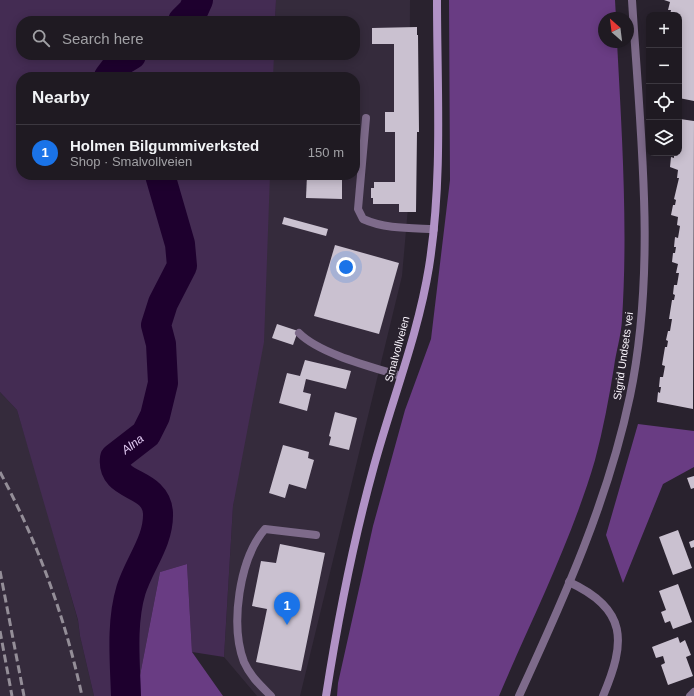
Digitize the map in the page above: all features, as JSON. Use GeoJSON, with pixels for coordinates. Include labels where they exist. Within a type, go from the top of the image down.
{"type":"FeatureCollection","features":[{"type":"Feature","properties":{"kind":"street","name":"Smalvollveien"},"geometry":{"type":"LineString","coordinates":[[326,696],[347,578],[363,509],[423,296],[434,229],[438,112],[437,0]]}},
{"type":"Feature","properties":{"kind":"street","name":"Sigrid Undsets vei"},"geometry":{"type":"LineString","coordinates":[[519,696],[586,546],[615,457],[630,395],[637,352],[644,272],[645,223],[632,0]]}},
{"type":"Feature","properties":{"kind":"street"},"geometry":{"type":"LineString","coordinates":[[366,118],[358,209],[362,219],[374,224],[391,227],[434,229]]}},
{"type":"Feature","properties":{"kind":"street"},"geometry":{"type":"LineString","coordinates":[[299,333],[306,340],[345,357],[401,376]]}},
{"type":"Feature","properties":{"kind":"street"},"geometry":{"type":"LineString","coordinates":[[271,696],[252,675],[244,662],[239,632],[241,584],[249,557],[257,538],[265,529],[316,535]]}},
{"type":"Feature","properties":{"kind":"street"},"geometry":{"type":"LineString","coordinates":[[569,582],[588,591],[601,601],[608,609],[617,630],[619,642],[616,658],[603,696]]}},
{"type":"Feature","properties":{"kind":"street"},"geometry":{"type":"LineString","coordinates":[[690,696],[694,692]]}},
{"type":"Feature","properties":{"kind":"shaded area"},"geometry":{"type":"Polygon","coordinates":[[[0,0],[276,0],[275,16],[16,16],[16,60],[274,60],[273,72],[16,72],[16,180],[270,180],[264,342],[233,506],[224,657],[192,652],[187,564],[160,572],[136,696],[94,696],[80,636],[78,620],[17,410],[0,392],[0,0]]]}},
{"type":"Feature","properties":{"kind":"shaded area"},"geometry":{"type":"Polygon","coordinates":[[[276,0],[410,0],[409,196],[402,276],[300,696],[257,696],[224,657],[233,506],[268,180],[360,180],[360,72],[273,72],[273,60],[360,60],[360,16],[275,16],[276,0]]]}},
{"type":"Feature","properties":{"kind":"shaded area"},"geometry":{"type":"Polygon","coordinates":[[[449,0],[615,0],[616,12],[598,12],[598,48],[617,48],[624,216],[624,285],[622,320],[601,437],[575,520],[499,696],[337,696],[338,683],[373,526],[405,410],[431,339],[450,180],[449,0]]]}},
{"type":"Feature","properties":{"kind":"shaded area"},"geometry":{"type":"Polygon","coordinates":[[[0,392],[17,410],[78,621],[94,696],[0,696],[0,392]]]}},
{"type":"Feature","properties":{"kind":"shaded area"},"geometry":{"type":"Polygon","coordinates":[[[638,424],[694,431],[694,467],[663,484],[623,583],[606,535],[638,424]]]}},
{"type":"Feature","properties":{"kind":"shaded area"},"geometry":{"type":"Polygon","coordinates":[[[187,564],[192,652],[223,696],[136,696],[160,572],[187,564]]]}},
{"type":"Feature","properties":{"kind":"building"},"geometry":{"type":"Polygon","coordinates":[[[664,0],[694,0],[694,101],[682,99],[682,12],[671,12],[671,10],[668,10],[670,2],[664,0]]]}},
{"type":"Feature","properties":{"kind":"building"},"geometry":{"type":"Polygon","coordinates":[[[417,27],[419,132],[417,132],[416,212],[399,212],[399,204],[373,204],[373,198],[371,198],[371,188],[374,188],[374,182],[395,182],[395,132],[385,132],[385,112],[394,112],[394,44],[372,44],[372,28],[417,27]]]}},
{"type":"Feature","properties":{"kind":"building"},"geometry":{"type":"Polygon","coordinates":[[[682,119],[694,121],[693,409],[657,402],[658,392],[660,393],[661,387],[659,387],[660,377],[663,377],[665,366],[662,365],[665,347],[667,347],[668,341],[666,340],[668,331],[670,331],[672,319],[669,319],[672,300],[674,300],[675,295],[673,294],[674,285],[677,285],[679,273],[676,273],[678,264],[672,262],[673,253],[675,253],[676,247],[674,247],[675,237],[678,238],[680,226],[677,225],[678,217],[671,215],[673,205],[675,205],[676,200],[674,199],[679,178],[677,178],[678,170],[670,167],[671,157],[674,158],[674,156],[682,156],[682,119]]]}},
{"type":"Feature","properties":{"kind":"building"},"geometry":{"type":"Polygon","coordinates":[[[307,180],[342,180],[342,199],[306,198],[307,180]]]}},
{"type":"Feature","properties":{"kind":"building"},"geometry":{"type":"Polygon","coordinates":[[[284,217],[328,229],[326,236],[282,224],[284,217]]]}},
{"type":"Feature","properties":{"kind":"building"},"geometry":{"type":"Polygon","coordinates":[[[335,245],[399,263],[379,334],[314,316],[335,245]]]}},
{"type":"Feature","properties":{"kind":"building"},"geometry":{"type":"Polygon","coordinates":[[[277,324],[298,331],[293,345],[272,338],[277,324]]]}},
{"type":"Feature","properties":{"kind":"building"},"geometry":{"type":"Polygon","coordinates":[[[305,360],[351,371],[346,389],[306,379],[303,392],[311,394],[307,411],[279,403],[287,373],[300,376],[305,360]]]}},
{"type":"Feature","properties":{"kind":"building"},"geometry":{"type":"Polygon","coordinates":[[[335,412],[357,418],[349,450],[329,445],[331,437],[329,436],[335,412]]]}},
{"type":"Feature","properties":{"kind":"building"},"geometry":{"type":"Polygon","coordinates":[[[283,445],[309,452],[308,458],[314,460],[306,489],[289,484],[285,498],[269,493],[283,445]]]}},
{"type":"Feature","properties":{"kind":"building"},"geometry":{"type":"Polygon","coordinates":[[[694,476],[694,488],[691,489],[687,478],[694,476]]]}},
{"type":"Feature","properties":{"kind":"building"},"geometry":{"type":"Polygon","coordinates":[[[678,530],[692,568],[673,575],[659,537],[678,530]]]}},
{"type":"Feature","properties":{"kind":"building"},"geometry":{"type":"Polygon","coordinates":[[[694,540],[694,547],[691,548],[689,542],[694,540]]]}},
{"type":"Feature","properties":{"kind":"building"},"geometry":{"type":"Polygon","coordinates":[[[280,544],[325,553],[301,671],[256,662],[267,609],[252,606],[261,561],[276,563],[280,544]]]}},
{"type":"Feature","properties":{"kind":"building"},"geometry":{"type":"Polygon","coordinates":[[[678,584],[692,622],[673,629],[670,621],[665,623],[661,612],[666,610],[659,591],[678,584]]]}},
{"type":"Feature","properties":{"kind":"building"},"geometry":{"type":"Polygon","coordinates":[[[678,637],[680,643],[685,640],[691,655],[686,657],[693,676],[668,685],[661,665],[665,663],[663,656],[656,658],[652,647],[678,637]]]}},
{"type":"Feature","properties":{"kind":"waterway","name":"Alna"},"geometry":{"type":"LineString","coordinates":[[188,16],[193,11],[198,0]]}},
{"type":"Feature","properties":{"kind":"waterway","name":"Alna"},"geometry":{"type":"LineString","coordinates":[[113,72],[123,60]]}},
{"type":"Feature","properties":{"kind":"waterway","name":"Alna"},"geometry":{"type":"LineString","coordinates":[[126,696],[124,643],[128,603],[134,580],[152,543],[158,513],[155,502],[150,495],[120,475],[116,468],[115,458],[146,434],[155,416],[163,383],[161,344],[156,325],[163,303],[182,266],[180,244],[161,180]]}},
{"type":"Feature","properties":{"kind":"railway"},"geometry":{"type":"LineString","coordinates":[[0,472],[14,499],[49,581],[59,609],[82,696]]}},
{"type":"Feature","properties":{"kind":"railway"},"geometry":{"type":"LineString","coordinates":[[0,571],[24,696]]}},
{"type":"Feature","properties":{"kind":"railway"},"geometry":{"type":"LineString","coordinates":[[0,631],[12,696]]}},
{"type":"Feature","properties":{"kind":"place","name":"Holmen Bilgummiverksted"},"geometry":{"type":"Point","coordinates":[287,625]}}]}
